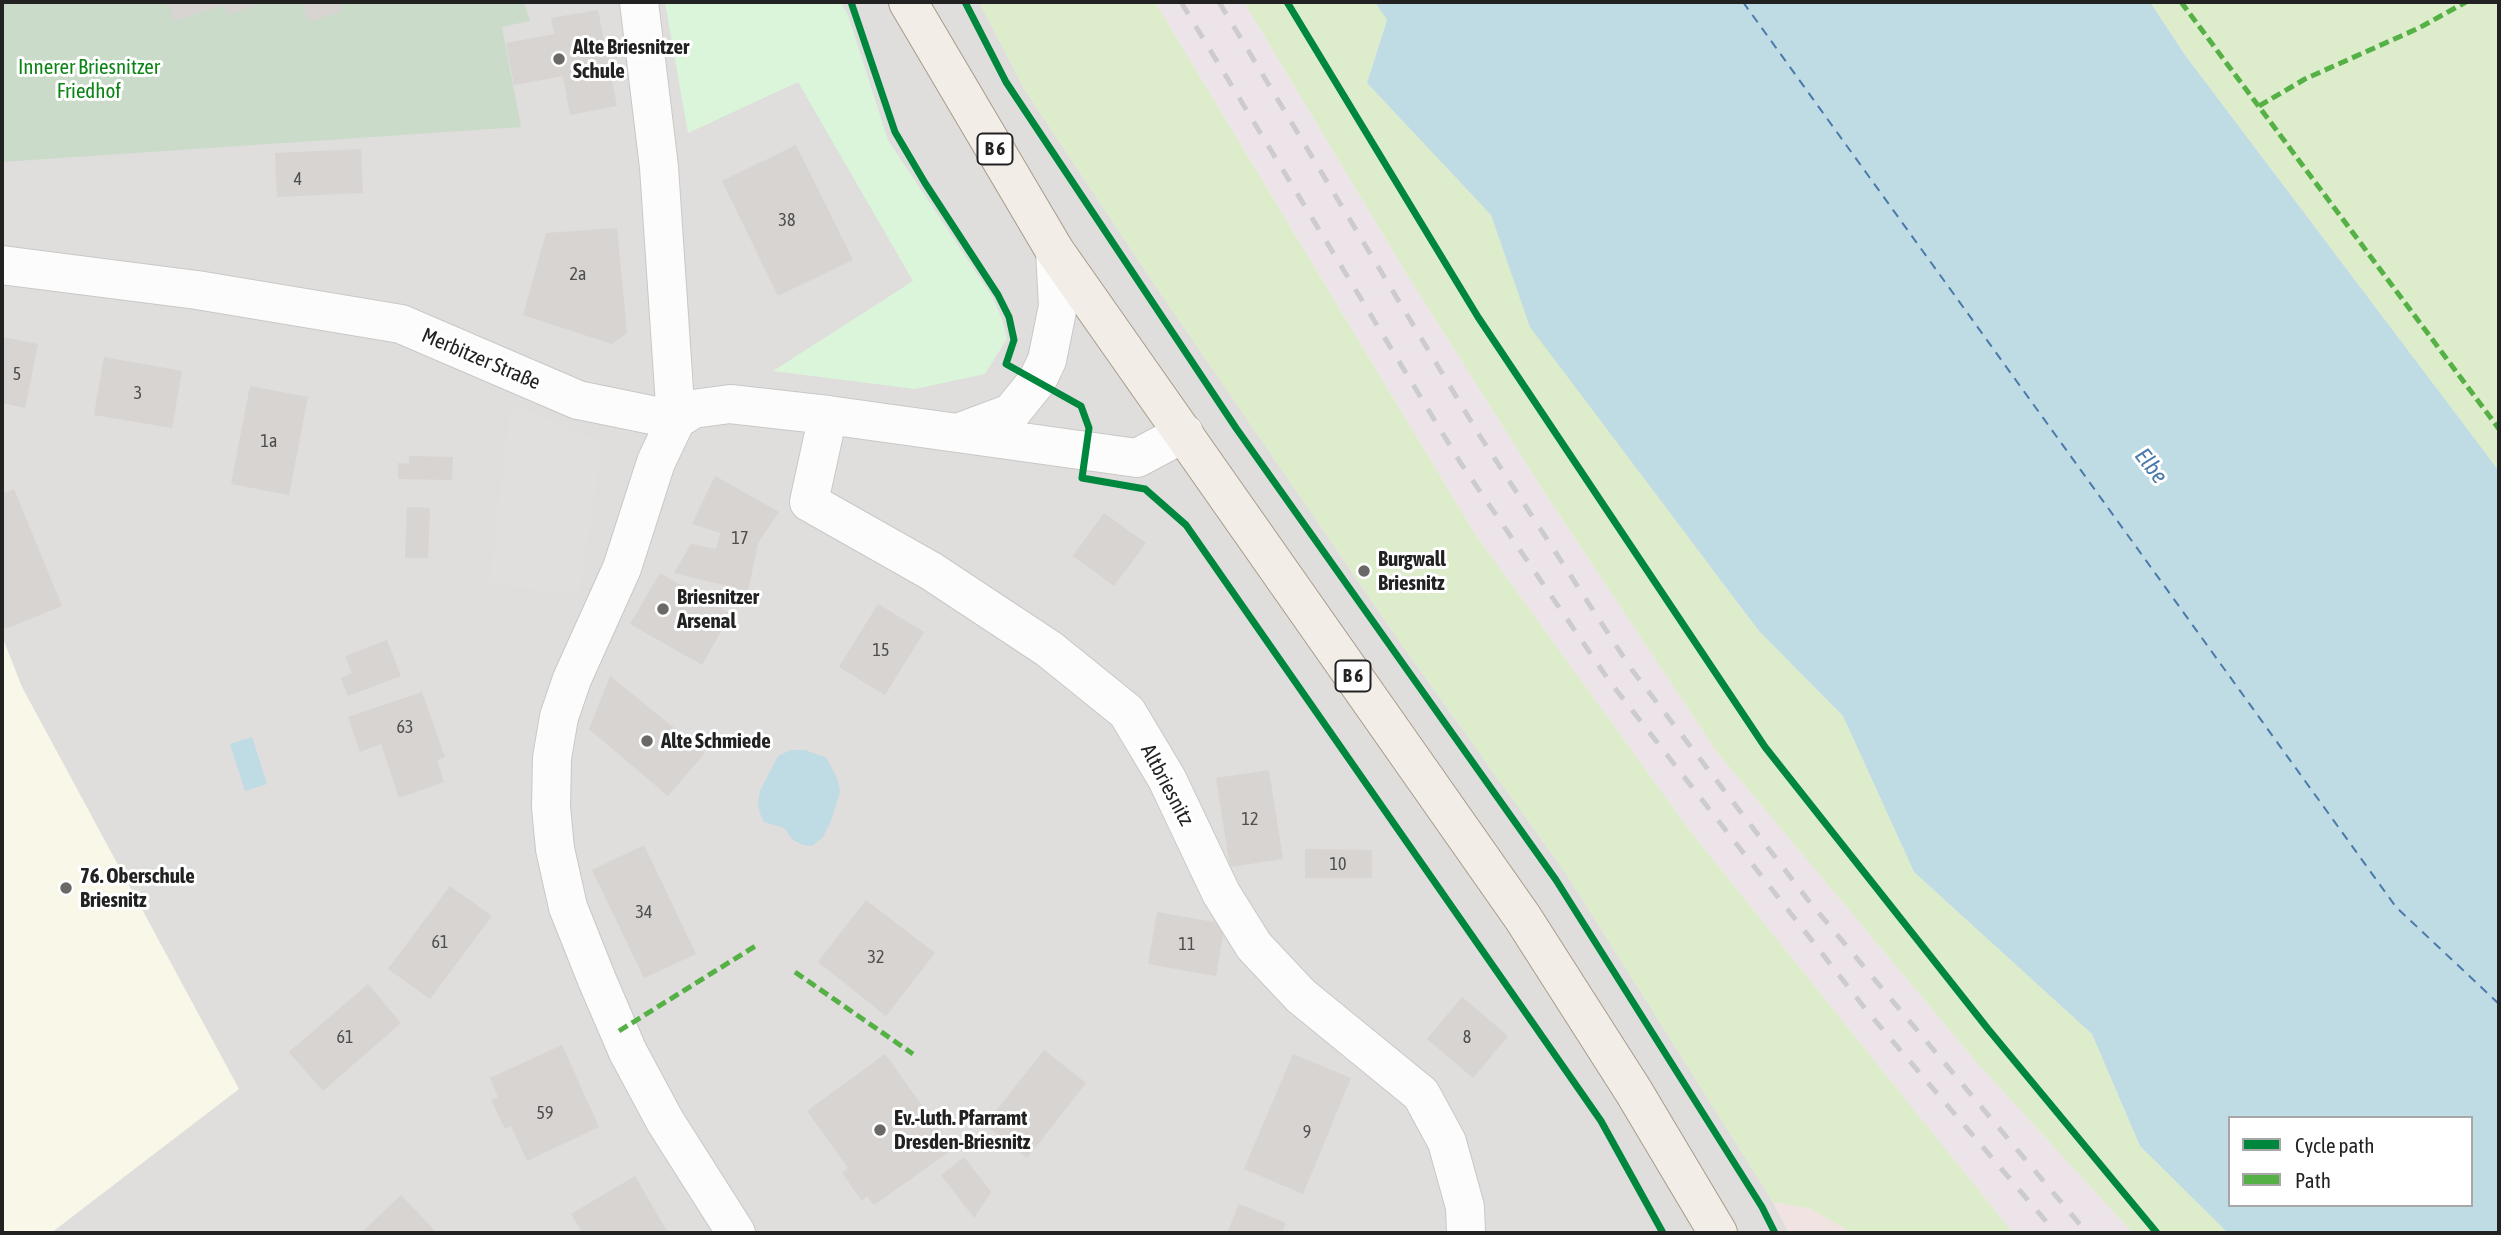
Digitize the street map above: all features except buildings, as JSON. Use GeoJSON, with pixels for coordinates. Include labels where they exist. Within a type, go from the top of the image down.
{"type":"FeatureCollection","features":[{"type":"Feature","properties":{"kind":"main road","name":"B 6"},"geometry":{"type":"LineString","coordinates":[[908,2],[1055,251],[1523,918],[1634,1092],[1718,1233]]}},
{"type":"Feature","properties":{"kind":"street"},"geometry":{"type":"LineString","coordinates":[[639,2],[659,167],[676,419],[656,462],[622,568],[572,679],[559,717],[552,758],[551,807],[555,849],[568,907],[597,981],[628,1052],[665,1121],[736,1233]]}},
{"type":"Feature","properties":{"kind":"street"},"geometry":{"type":"LineString","coordinates":[[957,433],[1011,413],[1037,381],[1048,359],[1058,306],[1055,251]]}},
{"type":"Feature","properties":{"kind":"street","name":"Merbitzer Straße"},"geometry":{"type":"LineString","coordinates":[[2,265],[197,290],[401,324],[578,400],[676,419]]}},
{"type":"Feature","properties":{"kind":"street"},"geometry":{"type":"LineString","coordinates":[[676,419],[693,409],[730,404],[1137,458],[1184,433]]}},
{"type":"Feature","properties":{"kind":"street","name":"Altbriesnitz"},"geometry":{"type":"LineString","coordinates":[[828,415],[809,502],[930,571],[1049,649],[1127,712],[1167,779],[1220,893],[1254,946],[1301,996],[1421,1094],[1447,1142],[1465,1208],[1465,1233]]}},
{"type":"Feature","properties":{"kind":"shaded area"},"geometry":{"type":"Polygon","coordinates":[[[2,2],[979,2],[1025,90],[1159,291],[1400,642],[1567,875],[1773,1202],[1789,1233],[2,1233],[2,2]]]}},
{"type":"Feature","properties":{"kind":"shaded area"},"geometry":{"type":"Polygon","coordinates":[[[1155,2],[1244,2],[1408,276],[1550,501],[1717,752],[1978,1064],[2133,1233],[2013,1233],[1690,831],[1475,534],[1155,2]]]}},
{"type":"Feature","properties":{"kind":"shaded area"},"geometry":{"type":"Polygon","coordinates":[[[511,404],[603,442],[579,594],[489,584],[511,404]]]}},
{"type":"Feature","properties":{"kind":"shaded area","name":"76. Oberschule Briesnitz"},"geometry":{"type":"Polygon","coordinates":[[[2,636],[22,687],[239,1089],[51,1233],[2,1233],[2,636]]]}},
{"type":"Feature","properties":{"kind":"shaded area"},"geometry":{"type":"Polygon","coordinates":[[[1773,1202],[1809,1208],[1852,1233],[1789,1233],[1773,1202]]]}},
{"type":"Feature","properties":{"kind":"green space","name":"Innerer Briesnitzer Friedhof"},"geometry":{"type":"Polygon","coordinates":[[[2,2],[524,2],[530,21],[502,27],[521,127],[2,162],[2,2]]]}},
{"type":"Feature","properties":{"kind":"green space"},"geometry":{"type":"Polygon","coordinates":[[[665,2],[841,2],[848,15],[888,140],[992,296],[1002,319],[1007,339],[985,374],[915,389],[773,371],[913,281],[798,82],[688,133],[665,2]]]}},
{"type":"Feature","properties":{"kind":"green space"},"geometry":{"type":"Polygon","coordinates":[[[979,2],[1155,2],[1475,534],[1690,831],[2013,1233],[1852,1233],[1809,1208],[1773,1202],[1567,875],[1400,642],[1159,291],[1025,90],[979,2]]]}},
{"type":"Feature","properties":{"kind":"green space"},"geometry":{"type":"Polygon","coordinates":[[[1244,2],[1375,2],[1387,19],[1367,83],[1491,215],[1531,327],[1759,631],[1843,716],[1914,872],[2092,1034],[2140,1146],[2228,1233],[2133,1233],[1978,1064],[1717,752],[1550,501],[1408,276],[1244,2]]]}},
{"type":"Feature","properties":{"kind":"green space"},"geometry":{"type":"Polygon","coordinates":[[[2150,2],[2499,2],[2499,471],[2185,55],[2150,2]]]}},
{"type":"Feature","properties":{"kind":"water","name":"Elbe"},"geometry":{"type":"Polygon","coordinates":[[[1375,2],[2150,2],[2185,55],[2499,471],[2499,1233],[2228,1233],[2140,1146],[2092,1034],[1914,872],[1843,716],[1759,631],[1530,327],[1491,215],[1367,83],[1387,20],[1375,2]]]}},
{"type":"Feature","properties":{"kind":"water"},"geometry":{"type":"Polygon","coordinates":[[[252,737],[267,784],[245,791],[230,744],[252,737]]]}},
{"type":"Feature","properties":{"kind":"water"},"geometry":{"type":"Polygon","coordinates":[[[791,750],[805,750],[827,758],[838,781],[840,792],[831,821],[823,837],[812,846],[793,840],[784,828],[764,822],[760,813],[760,791],[778,756],[791,750]]]}},
{"type":"Feature","properties":{"kind":"ferry route"},"geometry":{"type":"LineString","coordinates":[[1743,2],[2396,907],[2499,1004]]}},
{"type":"Feature","properties":{"kind":"railway"},"geometry":{"type":"LineString","coordinates":[[1181,2],[1460,462],[1610,682],[1867,1011],[2056,1233]]}},
{"type":"Feature","properties":{"kind":"railway"},"geometry":{"type":"LineString","coordinates":[[1219,2],[1480,436],[1632,670],[1808,900],[2087,1233]]}},
{"type":"Feature","properties":{"kind":"marked path"},"geometry":{"type":"LineString","coordinates":[[2181,2],[2499,429]]}},
{"type":"Feature","properties":{"kind":"marked path"},"geometry":{"type":"LineString","coordinates":[[2259,106],[2305,79],[2419,28],[2466,2]]}},
{"type":"Feature","properties":{"kind":"marked path"},"geometry":{"type":"LineString","coordinates":[[619,1031],[757,945]]}},
{"type":"Feature","properties":{"kind":"marked path"},"geometry":{"type":"LineString","coordinates":[[795,972],[913,1054]]}},
{"type":"Feature","properties":{"kind":"cycle path"},"geometry":{"type":"LineString","coordinates":[[851,2],[895,132],[998,295],[1009,317],[1014,340],[1006,364],[1081,406],[1089,428],[1082,478],[1145,489],[1186,525],[1601,1121],[1663,1233]]}},
{"type":"Feature","properties":{"kind":"cycle path"},"geometry":{"type":"LineString","coordinates":[[965,2],[1006,82],[1236,428],[1556,880],[1762,1207],[1775,1233]]}},
{"type":"Feature","properties":{"kind":"cycle path"},"geometry":{"type":"LineString","coordinates":[[1287,2],[1478,317],[1765,747],[1988,1029],[2157,1233]]}},
{"type":"Feature","properties":{"kind":"place","name":"Alte Briesnitzer Schule"},"geometry":{"type":"Point","coordinates":[559,59]}},
{"type":"Feature","properties":{"kind":"place","name":"Burgwall Briesnitz"},"geometry":{"type":"Point","coordinates":[1364,571]}},
{"type":"Feature","properties":{"kind":"place","name":"Briesnitzer Arsenal"},"geometry":{"type":"Point","coordinates":[663,609]}},
{"type":"Feature","properties":{"kind":"place","name":"Alte Schmiede"},"geometry":{"type":"Point","coordinates":[647,741]}},
{"type":"Feature","properties":{"kind":"place","name":"76. Oberschule Briesnitz"},"geometry":{"type":"Point","coordinates":[66,888]}},
{"type":"Feature","properties":{"kind":"place","name":"Ev.-luth. Pfarramt Dresden-Briesnitz"},"geometry":{"type":"Point","coordinates":[880,1130]}}]}
